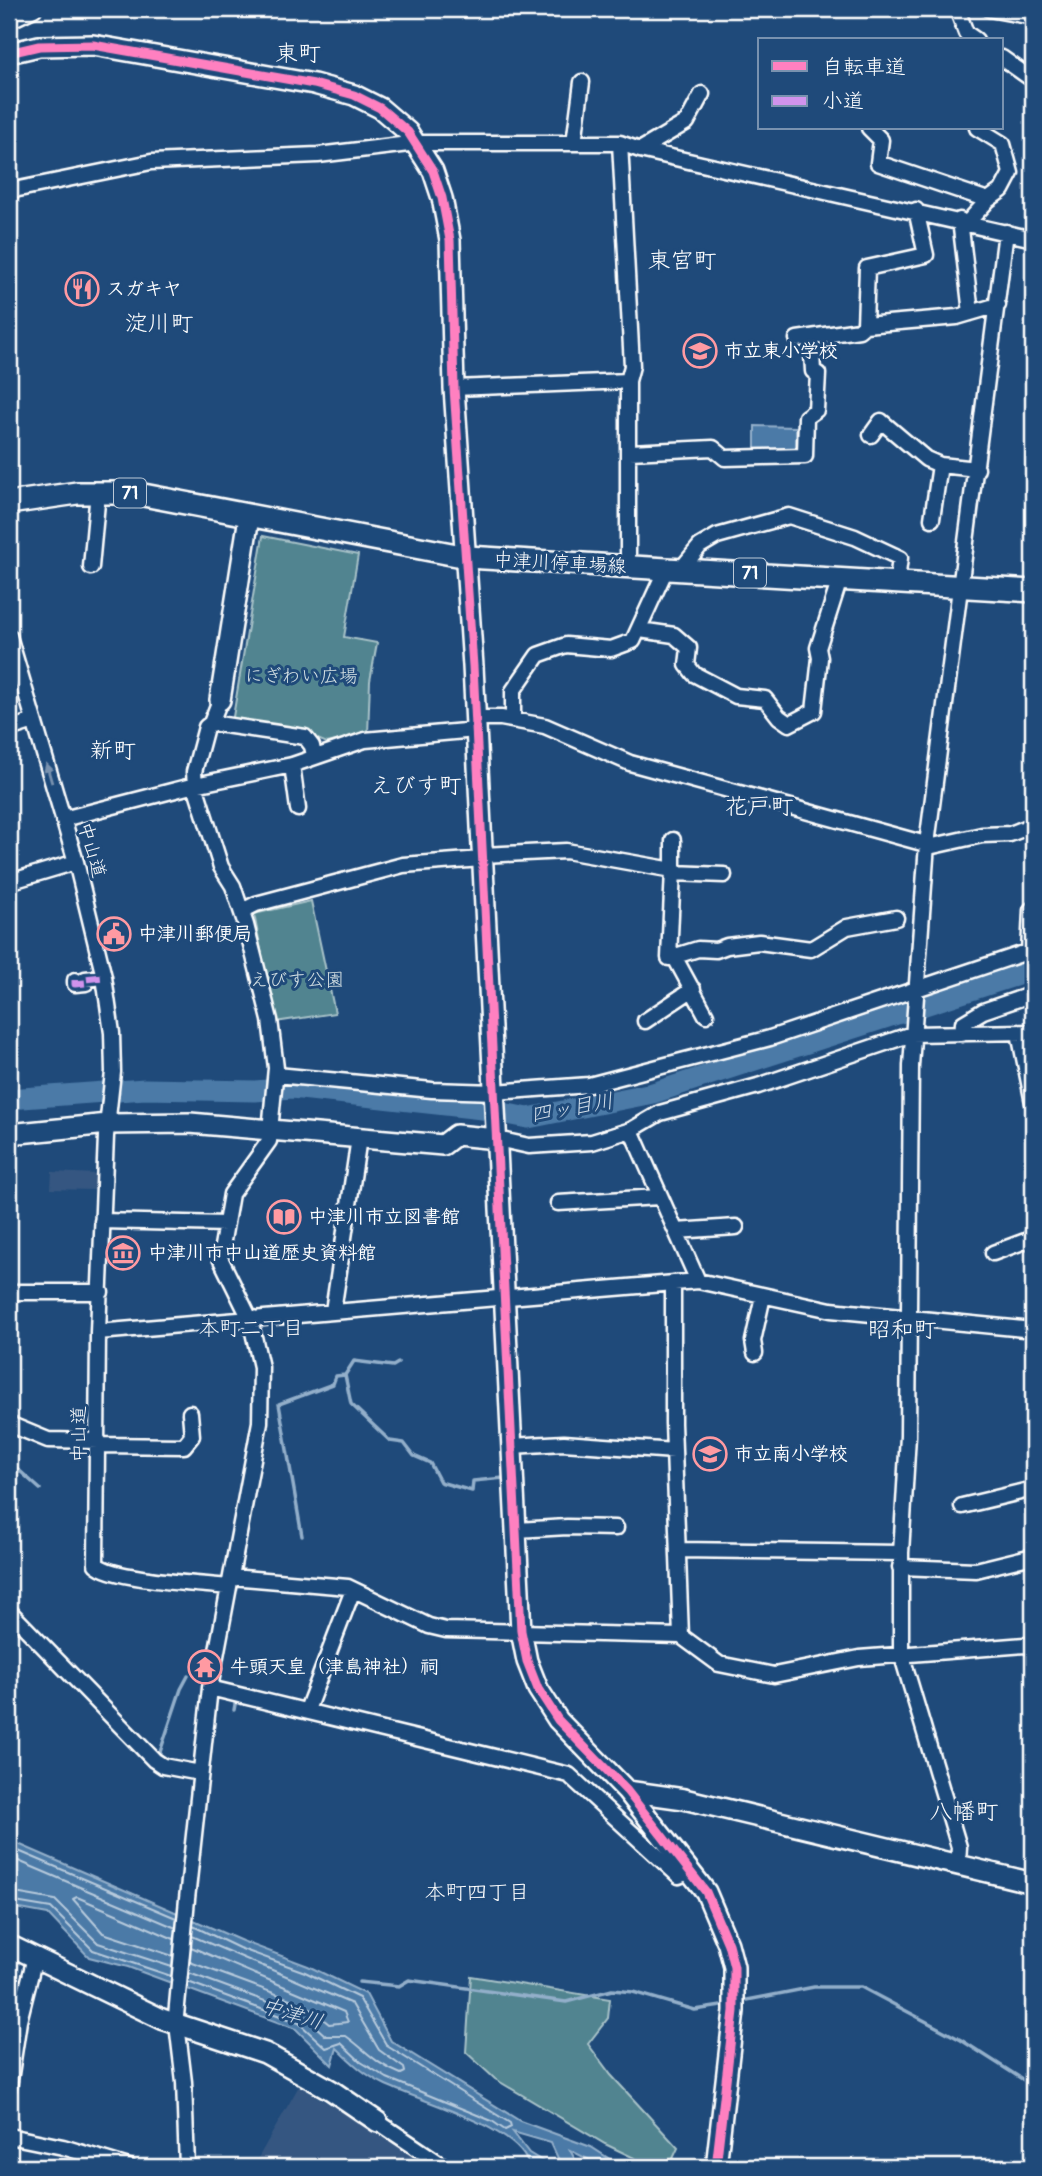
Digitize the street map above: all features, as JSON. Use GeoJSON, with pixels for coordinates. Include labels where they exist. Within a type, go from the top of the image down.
{"type":"FeatureCollection","features":[{"type":"Feature","properties":{"kind":"main road","name":"中津川停車場線"},"geometry":{"type":"LineString","coordinates":[[9,503],[47,495],[98,492],[178,500],[249,517],[467,557],[1033,591]]}},
{"type":"Feature","properties":{"kind":"street"},"geometry":{"type":"LineString","coordinates":[[9,21],[34,9]]}},
{"type":"Feature","properties":{"kind":"street"},"geometry":{"type":"LineString","coordinates":[[957,9],[966,33],[973,38]]}},
{"type":"Feature","properties":{"kind":"street"},"geometry":{"type":"LineString","coordinates":[[989,9],[1033,17]]}},
{"type":"Feature","properties":{"kind":"street"},"geometry":{"type":"LineString","coordinates":[[9,52],[39,46],[93,45],[314,84],[354,95],[380,108],[417,143],[433,171],[448,221],[454,388],[467,557],[521,1631],[527,1661],[538,1689],[558,1720],[627,1791],[664,1836],[706,1892],[718,1916],[734,1967],[734,2011],[716,2167]]}},
{"type":"Feature","properties":{"kind":"street"},"geometry":{"type":"LineString","coordinates":[[1004,59],[1033,80]]}},
{"type":"Feature","properties":{"kind":"street"},"geometry":{"type":"LineString","coordinates":[[574,143],[582,82]]}},
{"type":"Feature","properties":{"kind":"street"},"geometry":{"type":"LineString","coordinates":[[640,150],[687,122],[702,94]]}},
{"type":"Feature","properties":{"kind":"street"},"geometry":{"type":"LineString","coordinates":[[872,130],[881,139],[878,163],[988,201]]}},
{"type":"Feature","properties":{"kind":"street"},"geometry":{"type":"LineString","coordinates":[[964,221],[1002,190],[1011,173],[1003,144],[980,130]]}},
{"type":"Feature","properties":{"kind":"street"},"geometry":{"type":"LineString","coordinates":[[9,191],[151,162],[318,155],[417,143],[620,143],[640,150],[964,221],[1032,241]]}},
{"type":"Feature","properties":{"kind":"street"},"geometry":{"type":"LineString","coordinates":[[620,143],[632,366],[628,381],[628,567]]}},
{"type":"Feature","properties":{"kind":"street"},"geometry":{"type":"LineString","coordinates":[[865,325],[867,268],[926,255],[916,210]]}},
{"type":"Feature","properties":{"kind":"street"},"geometry":{"type":"LineString","coordinates":[[964,221],[971,313]]}},
{"type":"Feature","properties":{"kind":"street"},"geometry":{"type":"LineString","coordinates":[[958,1864],[959,1847],[901,1653],[900,1560],[908,1436],[912,1034],[927,844],[978,469],[1006,232]]}},
{"type":"Feature","properties":{"kind":"street"},"geometry":{"type":"LineString","coordinates":[[630,452],[713,448],[725,458],[805,456],[806,417],[816,410],[818,374],[813,371],[804,338],[859,330],[865,325],[957,317],[998,305]]}},
{"type":"Feature","properties":{"kind":"street"},"geometry":{"type":"LineString","coordinates":[[454,388],[628,381]]}},
{"type":"Feature","properties":{"kind":"street"},"geometry":{"type":"LineString","coordinates":[[871,435],[881,421],[926,458],[940,465],[978,469]]}},
{"type":"Feature","properties":{"kind":"street"},"geometry":{"type":"LineString","coordinates":[[932,519],[940,465]]}},
{"type":"Feature","properties":{"kind":"street"},"geometry":{"type":"LineString","coordinates":[[91,567],[98,492]]}},
{"type":"Feature","properties":{"kind":"street"},"geometry":{"type":"LineString","coordinates":[[513,719],[513,691],[538,655],[566,645],[611,649],[633,641],[640,630],[645,608],[673,569],[700,546],[717,536],[789,516],[855,537],[900,558],[897,581]]}},
{"type":"Feature","properties":{"kind":"street"},"geometry":{"type":"LineString","coordinates":[[187,2167],[184,2082],[177,2019],[187,1904],[210,1688],[260,1422],[261,1367],[250,1319],[220,1258],[231,1194],[266,1149],[276,1078],[270,1020],[242,911],[233,886],[221,867],[195,785],[194,772],[206,727],[211,723],[220,700],[249,517]]}},
{"type":"Feature","properties":{"kind":"street"},"geometry":{"type":"LineString","coordinates":[[640,630],[674,635],[688,648],[687,665],[694,674],[736,696],[765,699],[779,718],[789,724],[814,710],[820,658],[818,648],[840,579]]}},
{"type":"Feature","properties":{"kind":"street","name":"中山道"},"geometry":{"type":"LineString","coordinates":[[9,636],[76,862],[104,977],[112,1033],[113,1078],[98,1332],[96,1564],[101,1570],[138,1577],[230,1582]]}},
{"type":"Feature","properties":{"kind":"street"},"geometry":{"type":"LineString","coordinates":[[63,819],[195,785],[292,765],[365,740],[513,719],[556,730],[630,763],[927,844],[954,844],[982,835],[1010,834],[1033,825]]}},
{"type":"Feature","properties":{"kind":"street"},"geometry":{"type":"LineString","coordinates":[[9,729],[34,721]]}},
{"type":"Feature","properties":{"kind":"street"},"geometry":{"type":"LineString","coordinates":[[211,723],[305,737],[312,746],[314,756]]}},
{"type":"Feature","properties":{"kind":"street"},"geometry":{"type":"LineString","coordinates":[[292,765],[298,809]]}},
{"type":"Feature","properties":{"kind":"street"},"geometry":{"type":"LineString","coordinates":[[673,840],[669,958],[698,949],[716,950],[760,942],[811,949],[847,927],[896,918]]}},
{"type":"Feature","properties":{"kind":"street"},"geometry":{"type":"LineString","coordinates":[[242,911],[256,904],[403,865],[482,857],[566,851],[673,871],[724,875]]}},
{"type":"Feature","properties":{"kind":"street"},"geometry":{"type":"LineString","coordinates":[[9,882],[76,862]]}},
{"type":"Feature","properties":{"kind":"street"},"geometry":{"type":"LineString","coordinates":[[276,1078],[495,1096],[589,1085],[757,1042],[1031,951],[1031,910]]}},
{"type":"Feature","properties":{"kind":"street"},"geometry":{"type":"LineString","coordinates":[[676,958],[706,1016]]}},
{"type":"Feature","properties":{"kind":"street"},"geometry":{"type":"LineString","coordinates":[[75,980],[75,984],[86,983],[85,979],[104,977]]}},
{"type":"Feature","properties":{"kind":"street"},"geometry":{"type":"LineString","coordinates":[[645,1021],[693,989]]}},
{"type":"Feature","properties":{"kind":"street"},"geometry":{"type":"LineString","coordinates":[[962,1034],[963,1023],[983,1011],[1033,994]]}},
{"type":"Feature","properties":{"kind":"street"},"geometry":{"type":"LineString","coordinates":[[9,1134],[109,1117],[190,1124],[272,1121],[359,1138],[443,1145],[456,1135],[497,1135],[529,1146],[592,1142],[631,1130],[660,1113],[758,1086],[912,1034],[1026,1032],[1033,1103]]}},
{"type":"Feature","properties":{"kind":"street"},"geometry":{"type":"LineString","coordinates":[[631,1130],[698,1281]]}},
{"type":"Feature","properties":{"kind":"street"},"geometry":{"type":"LineString","coordinates":[[334,1311],[359,1138]]}},
{"type":"Feature","properties":{"kind":"street"},"geometry":{"type":"LineString","coordinates":[[558,1203],[659,1197]]}},
{"type":"Feature","properties":{"kind":"street"},"geometry":{"type":"LineString","coordinates":[[103,1221],[226,1224]]}},
{"type":"Feature","properties":{"kind":"street"},"geometry":{"type":"LineString","coordinates":[[676,1231],[736,1227]]}},
{"type":"Feature","properties":{"kind":"street"},"geometry":{"type":"LineString","coordinates":[[993,1252],[1028,1240],[1033,1234]]}},
{"type":"Feature","properties":{"kind":"street"},"geometry":{"type":"LineString","coordinates":[[98,1332],[698,1281],[831,1310],[1033,1330]]}},
{"type":"Feature","properties":{"kind":"street"},"geometry":{"type":"LineString","coordinates":[[673,1283],[674,1451],[681,1636]]}},
{"type":"Feature","properties":{"kind":"street"},"geometry":{"type":"LineString","coordinates":[[9,1292],[101,1292]]}},
{"type":"Feature","properties":{"kind":"street"},"geometry":{"type":"LineString","coordinates":[[755,1353],[754,1341],[763,1296]]}},
{"type":"Feature","properties":{"kind":"street"},"geometry":{"type":"LineString","coordinates":[[9,1424],[48,1440],[184,1446],[192,1436],[190,1413]]}},
{"type":"Feature","properties":{"kind":"street"},"geometry":{"type":"LineString","coordinates":[[512,1446],[564,1443],[674,1451]]}},
{"type":"Feature","properties":{"kind":"street"},"geometry":{"type":"LineString","coordinates":[[962,1506],[1033,1489]]}},
{"type":"Feature","properties":{"kind":"street"},"geometry":{"type":"LineString","coordinates":[[517,1530],[616,1528]]}},
{"type":"Feature","properties":{"kind":"street"},"geometry":{"type":"LineString","coordinates":[[679,1550],[900,1560],[976,1570],[1033,1556]]}},
{"type":"Feature","properties":{"kind":"street"},"geometry":{"type":"LineString","coordinates":[[230,1582],[353,1590],[429,1626],[681,1636],[719,1664],[774,1675],[901,1653],[1025,1645],[1033,1648]]}},
{"type":"Feature","properties":{"kind":"street"},"geometry":{"type":"LineString","coordinates":[[307,1710],[353,1590]]}},
{"type":"Feature","properties":{"kind":"street"},"geometry":{"type":"LineString","coordinates":[[9,1611],[154,1760],[163,1766],[200,1773]]}},
{"type":"Feature","properties":{"kind":"street"},"geometry":{"type":"LineString","coordinates":[[210,1688],[569,1775],[679,1876],[690,1871]]}},
{"type":"Feature","properties":{"kind":"street"},"geometry":{"type":"LineString","coordinates":[[627,1791],[684,1799],[1033,1883]]}},
{"type":"Feature","properties":{"kind":"street"},"geometry":{"type":"LineString","coordinates":[[664,1836],[662,1824],[666,1813],[684,1799]]}},
{"type":"Feature","properties":{"kind":"street"},"geometry":{"type":"LineString","coordinates":[[9,1945],[287,2064],[445,2167]]}},
{"type":"Feature","properties":{"kind":"street"},"geometry":{"type":"LineString","coordinates":[[9,2087],[19,2021],[35,1957]]}},
{"type":"Feature","properties":{"kind":"street"},"geometry":{"type":"LineString","coordinates":[[9,2136],[63,2147],[129,2167]]}},
{"type":"Feature","properties":{"kind":"shaded area"},"geometry":{"type":"Polygon","coordinates":[[[52,1172],[97,1174],[97,1190],[51,1189],[52,1172]]]}},
{"type":"Feature","properties":{"kind":"shaded area"},"geometry":{"type":"Polygon","coordinates":[[[299,2086],[356,2120],[431,2167],[253,2167],[299,2086]]]}},
{"type":"Feature","properties":{"kind":"green space","name":"にぎわい広場"},"geometry":{"type":"Polygon","coordinates":[[[263,536],[358,555],[344,637],[377,643],[370,681],[368,734],[327,743],[308,735],[232,723],[263,536]]]}},
{"type":"Feature","properties":{"kind":"green space","name":"えびす公園"},"geometry":{"type":"Polygon","coordinates":[[[311,901],[335,1013],[275,1022],[254,914],[311,901]]]}},
{"type":"Feature","properties":{"kind":"green space"},"geometry":{"type":"Polygon","coordinates":[[[471,1976],[610,1999],[608,2018],[588,2044],[611,2075],[678,2148],[669,2167],[653,2167],[605,2144],[495,2079],[466,2052],[471,1976]]]}},
{"type":"Feature","properties":{"kind":"water"},"geometry":{"type":"Polygon","coordinates":[[[755,426],[796,427],[796,451],[755,451],[755,426]]]}},
{"type":"Feature","properties":{"kind":"water","name":"中津川"},"geometry":{"type":"Polygon","coordinates":[[[9,1840],[242,1941],[308,1966],[366,1994],[391,2041],[520,2121],[591,2147],[622,2167],[603,2167],[570,2150],[579,2167],[562,2167],[551,2143],[513,2132],[529,2153],[552,2167],[529,2167],[522,2153],[489,2128],[377,2080],[337,2048],[332,2065],[296,2029],[128,1967],[89,1957],[48,1914],[9,1907],[9,1840]]]}},
{"type":"Feature","properties":{"kind":"waterway","name":"四ッ目川"},"geometry":{"type":"LineString","coordinates":[[9,1099],[145,1089],[255,1091],[292,1088],[482,1109],[528,1118],[653,1093],[1033,970]]}},
{"type":"Feature","properties":{"kind":"waterway"},"geometry":{"type":"LineString","coordinates":[[345,1375],[354,1361],[393,1366],[398,1363]]}},
{"type":"Feature","properties":{"kind":"waterway"},"geometry":{"type":"LineString","coordinates":[[302,1536],[279,1404],[333,1384],[336,1376],[345,1375],[351,1404],[390,1441],[404,1443],[414,1456],[430,1463],[440,1482],[472,1491],[473,1481],[504,1478]]}},
{"type":"Feature","properties":{"kind":"waterway"},"geometry":{"type":"LineString","coordinates":[[9,1455],[11,1463],[40,1489]]}},
{"type":"Feature","properties":{"kind":"waterway"},"geometry":{"type":"LineString","coordinates":[[158,1758],[181,1689],[188,1676]]}},
{"type":"Feature","properties":{"kind":"waterway"},"geometry":{"type":"LineString","coordinates":[[234,1710],[236,1699]]}},
{"type":"Feature","properties":{"kind":"waterway"},"geometry":{"type":"LineString","coordinates":[[359,1982],[399,1986],[409,1980],[566,2002],[612,1990],[633,1992],[695,2010],[728,2005]]}},
{"type":"Feature","properties":{"kind":"waterway"},"geometry":{"type":"LineString","coordinates":[[742,2001],[814,1987],[861,1987],[961,2040],[1033,2086]]}},
{"type":"Feature","properties":{"kind":"marked path"},"geometry":{"type":"LineString","coordinates":[[75,980],[75,984],[86,983],[85,979],[104,977]]}},
{"type":"Feature","properties":{"kind":"cycle path"},"geometry":{"type":"LineString","coordinates":[[9,53],[39,46],[93,45],[314,84],[354,95],[380,108],[408,132],[433,171],[442,198],[450,240],[454,388],[473,666],[521,1631],[527,1661],[538,1689],[558,1720],[627,1791],[706,1892],[728,1944],[734,1967],[734,2011],[716,2167]]}},
{"type":"Feature","properties":{"kind":"place","name":"スガキヤ"},"geometry":{"type":"Point","coordinates":[82,289]}},
{"type":"Feature","properties":{"kind":"place","name":"市立東小学校"},"geometry":{"type":"Point","coordinates":[700,351]}},
{"type":"Feature","properties":{"kind":"place","name":"中津川郵便局"},"geometry":{"type":"Point","coordinates":[114,934]}},
{"type":"Feature","properties":{"kind":"place","name":"中津川市立図書館"},"geometry":{"type":"Point","coordinates":[284,1217]}},
{"type":"Feature","properties":{"kind":"place","name":"中津川市中山道歴史資料館"},"geometry":{"type":"Point","coordinates":[123,1253]}},
{"type":"Feature","properties":{"kind":"place","name":"市立南小学校"},"geometry":{"type":"Point","coordinates":[710,1454]}},
{"type":"Feature","properties":{"kind":"place","name":"牛頭天皇（津島神社）祠"},"geometry":{"type":"Point","coordinates":[205,1667]}},
{"type":"Feature","properties":{"kind":"district","name":"東町"},"geometry":{"type":"Point","coordinates":[298,53]}},
{"type":"Feature","properties":{"kind":"district","name":"東宮町"},"geometry":{"type":"Point","coordinates":[682,260]}},
{"type":"Feature","properties":{"kind":"district","name":"淀川町"},"geometry":{"type":"Point","coordinates":[159,323]}},
{"type":"Feature","properties":{"kind":"district","name":"新町"},"geometry":{"type":"Point","coordinates":[113,750]}},
{"type":"Feature","properties":{"kind":"district","name":"えびす町"},"geometry":{"type":"Point","coordinates":[416,785]}},
{"type":"Feature","properties":{"kind":"district","name":"花戸町"},"geometry":{"type":"Point","coordinates":[759,806]}},
{"type":"Feature","properties":{"kind":"district","name":"本町二丁目"},"geometry":{"type":"Point","coordinates":[251,1328]}},
{"type":"Feature","properties":{"kind":"district","name":"昭和町"},"geometry":{"type":"Point","coordinates":[902,1329]}},
{"type":"Feature","properties":{"kind":"district","name":"八幡町"},"geometry":{"type":"Point","coordinates":[964,1811]}},
{"type":"Feature","properties":{"kind":"district","name":"本町四丁目"},"geometry":{"type":"Point","coordinates":[477,1892]}}]}
